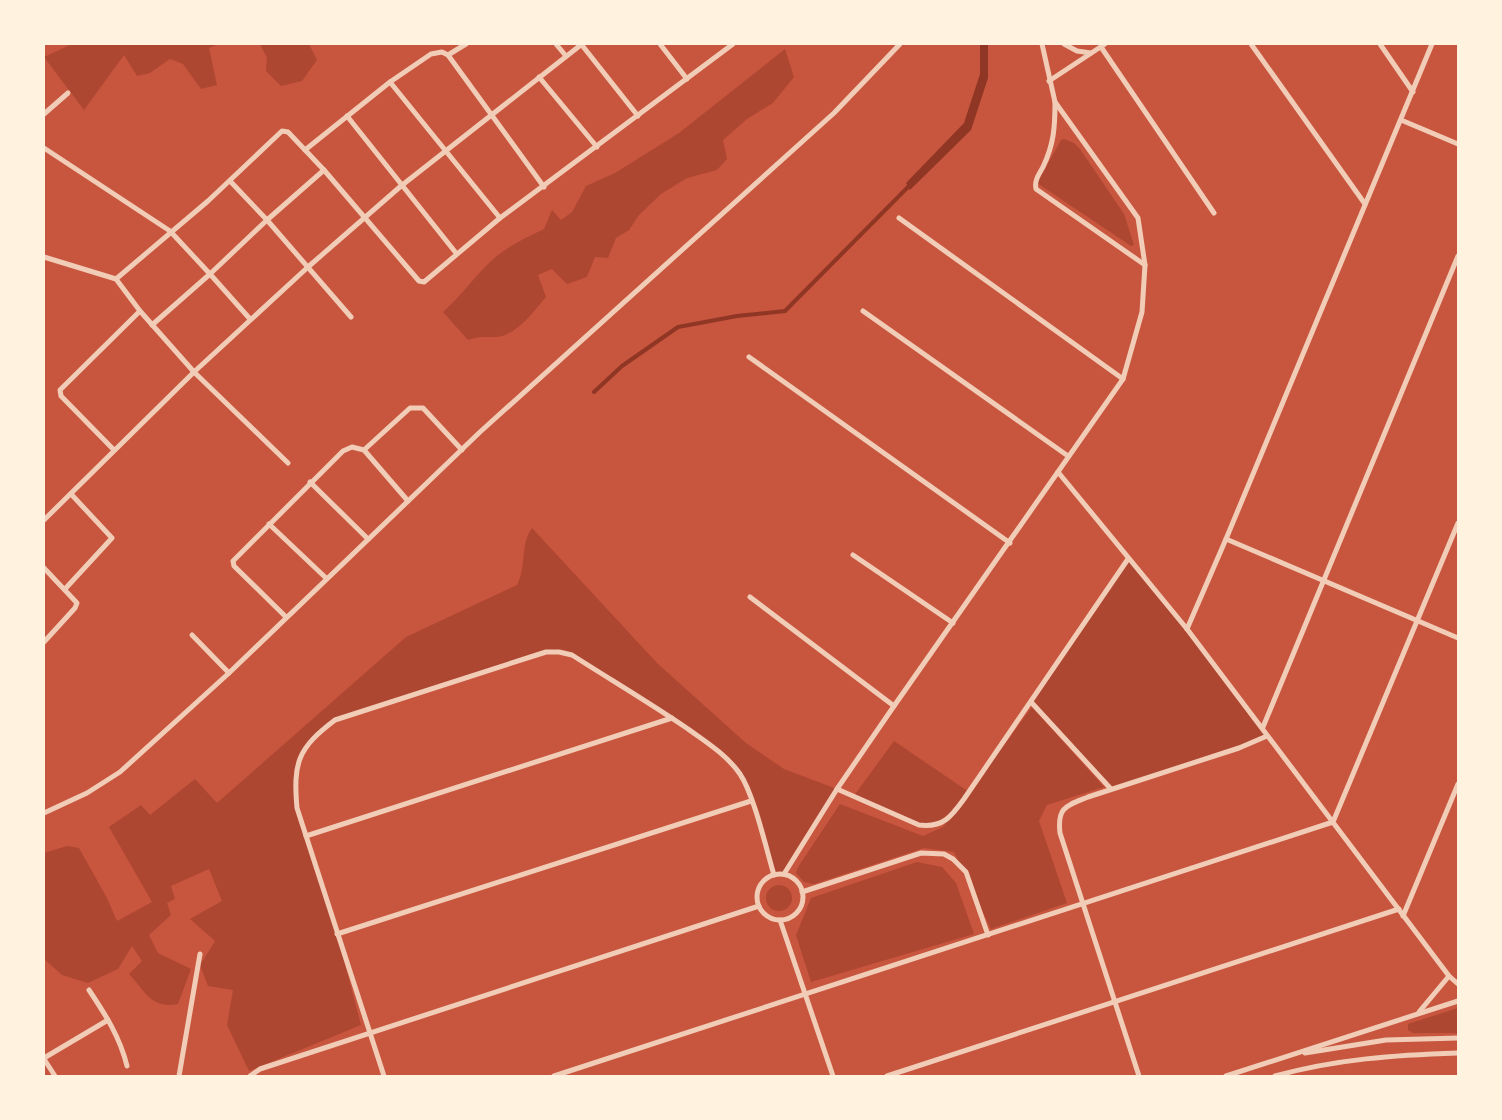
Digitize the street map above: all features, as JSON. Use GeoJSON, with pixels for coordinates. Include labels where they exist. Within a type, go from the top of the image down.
{"type":"FeatureCollection","features":[{"type":"Feature","properties":{"kind":"street"},"geometry":{"type":"LineString","coordinates":[[448,55],[466,44]]}},
{"type":"Feature","properties":{"kind":"street"},"geometry":{"type":"LineString","coordinates":[[556,44],[566,56]]}},
{"type":"Feature","properties":{"kind":"street"},"geometry":{"type":"LineString","coordinates":[[44,520],[194,372],[308,267],[401,186],[582,44],[638,116]]}},
{"type":"Feature","properties":{"kind":"street"},"geometry":{"type":"LineString","coordinates":[[660,44],[687,79]]}},
{"type":"Feature","properties":{"kind":"street"},"geometry":{"type":"LineString","coordinates":[[44,813],[87,793],[120,772],[229,673],[326,578],[462,450],[834,113],[900,44]]}},
{"type":"Feature","properties":{"kind":"street"},"geometry":{"type":"LineString","coordinates":[[1042,44],[1055,102],[1054,136],[1052,148],[1036,181],[1036,189],[1145,265]]}},
{"type":"Feature","properties":{"kind":"street"},"geometry":{"type":"LineString","coordinates":[[1064,44],[1077,51],[1091,53]]}},
{"type":"Feature","properties":{"kind":"street"},"geometry":{"type":"LineString","coordinates":[[1251,44],[1365,204]]}},
{"type":"Feature","properties":{"kind":"street"},"geometry":{"type":"LineString","coordinates":[[1380,44],[1413,92]]}},
{"type":"Feature","properties":{"kind":"street"},"geometry":{"type":"LineString","coordinates":[[1186,629],[1226,539],[1432,44]]}},
{"type":"Feature","properties":{"kind":"street"},"geometry":{"type":"LineString","coordinates":[[116,279],[230,180],[278,134],[285,131],[324,170],[420,282],[426,281],[456,253],[500,218],[544,187],[730,45]]}},
{"type":"Feature","properties":{"kind":"street"},"geometry":{"type":"LineString","coordinates":[[1049,80],[1103,45],[1214,213]]}},
{"type":"Feature","properties":{"kind":"street"},"geometry":{"type":"LineString","coordinates":[[305,150],[390,82],[431,54],[442,52],[448,55],[544,187]]}},
{"type":"Feature","properties":{"kind":"street"},"geometry":{"type":"LineString","coordinates":[[539,77],[597,147]]}},
{"type":"Feature","properties":{"kind":"street"},"geometry":{"type":"LineString","coordinates":[[390,82],[500,218]]}},
{"type":"Feature","properties":{"kind":"street"},"geometry":{"type":"LineString","coordinates":[[44,114],[68,93]]}},
{"type":"Feature","properties":{"kind":"street"},"geometry":{"type":"LineString","coordinates":[[784,874],[837,789],[894,706],[1010,543],[1068,456],[1124,379],[1142,312],[1145,265],[1138,218],[1055,102]]}},
{"type":"Feature","properties":{"kind":"street"},"geometry":{"type":"LineString","coordinates":[[347,116],[456,253]]}},
{"type":"Feature","properties":{"kind":"street"},"geometry":{"type":"LineString","coordinates":[[1401,120],[1458,144]]}},
{"type":"Feature","properties":{"kind":"street"},"geometry":{"type":"LineString","coordinates":[[44,148],[170,231],[250,319]]}},
{"type":"Feature","properties":{"kind":"street"},"geometry":{"type":"LineString","coordinates":[[152,325],[324,170]]}},
{"type":"Feature","properties":{"kind":"street"},"geometry":{"type":"LineString","coordinates":[[230,180],[351,317]]}},
{"type":"Feature","properties":{"kind":"street"},"geometry":{"type":"LineString","coordinates":[[899,218],[1124,379]]}},
{"type":"Feature","properties":{"kind":"street"},"geometry":{"type":"LineString","coordinates":[[1262,727],[1458,256]]}},
{"type":"Feature","properties":{"kind":"street"},"geometry":{"type":"LineString","coordinates":[[44,257],[116,279],[140,311],[194,372],[288,463]]}},
{"type":"Feature","properties":{"kind":"street"},"geometry":{"type":"LineString","coordinates":[[114,450],[60,393],[62,387],[140,311]]}},
{"type":"Feature","properties":{"kind":"street"},"geometry":{"type":"LineString","coordinates":[[863,312],[1068,456]]}},
{"type":"Feature","properties":{"kind":"street"},"geometry":{"type":"LineString","coordinates":[[749,357],[1010,543]]}},
{"type":"Feature","properties":{"kind":"street"},"geometry":{"type":"LineString","coordinates":[[364,450],[410,408],[419,406],[424,408],[462,450]]}},
{"type":"Feature","properties":{"kind":"street"},"geometry":{"type":"LineString","coordinates":[[286,617],[233,564],[234,558],[310,482],[346,448],[358,447],[364,450],[408,501]]}},
{"type":"Feature","properties":{"kind":"street"},"geometry":{"type":"LineString","coordinates":[[1058,472],[1186,629],[1262,727],[1403,916],[1449,976],[1458,984]]}},
{"type":"Feature","properties":{"kind":"street"},"geometry":{"type":"LineString","coordinates":[[310,482],[368,539]]}},
{"type":"Feature","properties":{"kind":"street"},"geometry":{"type":"LineString","coordinates":[[65,589],[112,538],[71,494]]}},
{"type":"Feature","properties":{"kind":"street"},"geometry":{"type":"LineString","coordinates":[[554,1076],[1333,822],[1458,522]]}},
{"type":"Feature","properties":{"kind":"street"},"geometry":{"type":"LineString","coordinates":[[269,524],[326,578]]}},
{"type":"Feature","properties":{"kind":"street"},"geometry":{"type":"LineString","coordinates":[[1226,539],[1458,638]]}},
{"type":"Feature","properties":{"kind":"street"},"geometry":{"type":"LineString","coordinates":[[853,555],[953,623]]}},
{"type":"Feature","properties":{"kind":"street"},"geometry":{"type":"LineString","coordinates":[[837,789],[919,825],[931,827],[940,824],[956,810],[1128,559]]}},
{"type":"Feature","properties":{"kind":"street"},"geometry":{"type":"LineString","coordinates":[[44,568],[76,600],[75,608],[44,642]]}},
{"type":"Feature","properties":{"kind":"street"},"geometry":{"type":"LineString","coordinates":[[750,597],[894,706]]}},
{"type":"Feature","properties":{"kind":"street"},"geometry":{"type":"LineString","coordinates":[[192,636],[229,673]]}},
{"type":"Feature","properties":{"kind":"street"},"geometry":{"type":"LineString","coordinates":[[384,1076],[297,808],[294,778],[297,763],[316,735],[335,720],[546,652],[572,655],[672,718],[714,748],[731,763],[741,775],[751,801],[774,875]]}},
{"type":"Feature","properties":{"kind":"street"},"geometry":{"type":"LineString","coordinates":[[1031,702],[1111,789]]}},
{"type":"Feature","properties":{"kind":"street"},"geometry":{"type":"LineString","coordinates":[[306,836],[672,718]]}},
{"type":"Feature","properties":{"kind":"street"},"geometry":{"type":"LineString","coordinates":[[1139,1076],[1060,833],[1058,819],[1061,811],[1066,806],[1111,789],[1239,748],[1267,736]]}},
{"type":"Feature","properties":{"kind":"street"},"geometry":{"type":"LineString","coordinates":[[1403,916],[1458,784]]}},
{"type":"Feature","properties":{"kind":"street"},"geometry":{"type":"LineString","coordinates":[[337,934],[751,801]]}},
{"type":"Feature","properties":{"kind":"street"},"geometry":{"type":"LineString","coordinates":[[802,892],[921,853],[944,854],[966,872],[988,935]]}},
{"type":"Feature","properties":{"kind":"street"},"geometry":{"type":"LineString","coordinates":[[784,874],[796,880],[802,892],[802,904],[796,914],[780,920],[767,916],[759,906],[757,898],[762,883],[774,875],[784,874]]}},
{"type":"Feature","properties":{"kind":"street"},"geometry":{"type":"LineString","coordinates":[[250,1076],[260,1069],[759,906]]}},
{"type":"Feature","properties":{"kind":"street"},"geometry":{"type":"LineString","coordinates":[[887,1076],[1399,909]]}},
{"type":"Feature","properties":{"kind":"street"},"geometry":{"type":"LineString","coordinates":[[780,920],[833,1076]]}},
{"type":"Feature","properties":{"kind":"street"},"geometry":{"type":"LineString","coordinates":[[179,1076],[200,954]]}},
{"type":"Feature","properties":{"kind":"street"},"geometry":{"type":"LineString","coordinates":[[1419,1012],[1449,976]]}},
{"type":"Feature","properties":{"kind":"street"},"geometry":{"type":"LineString","coordinates":[[89,990],[108,1020],[123,1052],[127,1066]]}},
{"type":"Feature","properties":{"kind":"street"},"geometry":{"type":"LineString","coordinates":[[1226,1076],[1419,1012],[1458,1001]]}},
{"type":"Feature","properties":{"kind":"street"},"geometry":{"type":"LineString","coordinates":[[55,1076],[44,1058],[108,1020]]}},
{"type":"Feature","properties":{"kind":"street"},"geometry":{"type":"LineString","coordinates":[[1290,1056],[1386,1040],[1458,1038]]}},
{"type":"Feature","properties":{"kind":"street"},"geometry":{"type":"LineString","coordinates":[[1275,1076],[1312,1066],[1383,1056],[1458,1053]]}},
{"type":"Feature","properties":{"kind":"shaded area"},"geometry":{"type":"Polygon","coordinates":[[[72,44],[219,44],[209,48],[217,85],[201,89],[183,64],[170,59],[150,73],[137,76],[124,55],[84,110],[44,57],[72,44]]]}},
{"type":"Feature","properties":{"kind":"shaded area"},"geometry":{"type":"Polygon","coordinates":[[[260,44],[309,44],[317,60],[302,81],[281,86],[266,71],[267,58],[260,44]]]}},
{"type":"Feature","properties":{"kind":"shaded area"},"geometry":{"type":"Polygon","coordinates":[[[980,44],[988,44],[988,78],[971,130],[910,190],[906,183],[964,123],[980,74],[980,44]]]}},
{"type":"Feature","properties":{"kind":"shaded area"},"geometry":{"type":"Polygon","coordinates":[[[785,49],[794,77],[773,103],[747,119],[723,140],[727,159],[717,170],[687,178],[661,194],[639,215],[629,230],[616,238],[608,258],[595,257],[587,277],[567,284],[552,269],[538,275],[546,297],[523,323],[510,333],[502,336],[478,337],[468,340],[443,312],[499,254],[544,229],[552,210],[561,220],[572,212],[586,186],[615,173],[679,133],[785,49]]]}},
{"type":"Feature","properties":{"kind":"shaded area"},"geometry":{"type":"Polygon","coordinates":[[[1064,139],[1074,143],[1080,149],[1124,214],[1134,245],[1131,246],[1037,183],[1061,140],[1064,139]]]}},
{"type":"Feature","properties":{"kind":"shaded area"},"geometry":{"type":"Polygon","coordinates":[[[532,528],[657,663],[746,743],[784,769],[837,789],[784,874],[774,875],[741,775],[714,748],[573,655],[546,652],[335,720],[316,735],[297,763],[297,808],[337,934],[361,1025],[249,1071],[227,1025],[233,990],[208,986],[200,965],[215,941],[190,919],[222,901],[209,869],[171,886],[175,899],[167,903],[171,915],[149,935],[158,953],[191,969],[178,1004],[161,1004],[150,998],[129,974],[142,961],[132,946],[118,969],[88,983],[62,975],[44,959],[44,853],[67,846],[79,848],[107,898],[117,921],[152,902],[109,827],[141,805],[150,815],[195,779],[217,803],[406,637],[517,585],[522,570],[526,541],[532,528]]]}},
{"type":"Feature","properties":{"kind":"shaded area"},"geometry":{"type":"Polygon","coordinates":[[[1128,559],[1187,629],[1267,736],[1111,789],[1031,702],[1128,559]]]}},
{"type":"Feature","properties":{"kind":"shaded area"},"geometry":{"type":"Polygon","coordinates":[[[1032,707],[1104,787],[1047,805],[1039,821],[1067,903],[991,929],[954,852],[924,848],[814,884],[804,882],[796,873],[798,867],[840,804],[923,836],[943,827],[950,817],[928,824],[915,822],[902,819],[853,797],[894,741],[969,792],[1032,707]]]}},
{"type":"Feature","properties":{"kind":"shaded area"},"geometry":{"type":"Polygon","coordinates":[[[917,862],[942,867],[956,883],[974,934],[811,982],[796,935],[811,898],[917,862]]]}},
{"type":"Feature","properties":{"kind":"shaded area"},"geometry":{"type":"Polygon","coordinates":[[[779,885],[788,889],[792,898],[788,907],[779,911],[770,907],[766,898],[770,889],[779,885]]]}},
{"type":"Feature","properties":{"kind":"shaded area"},"geometry":{"type":"Polygon","coordinates":[[[1458,1008],[1458,1033],[1413,1033],[1408,1030],[1408,1024],[1458,1008]]]}},
{"type":"Feature","properties":{"kind":"waterway"},"geometry":{"type":"LineString","coordinates":[[594,392],[622,366],[678,327],[737,316],[785,311],[910,185]]}}]}
